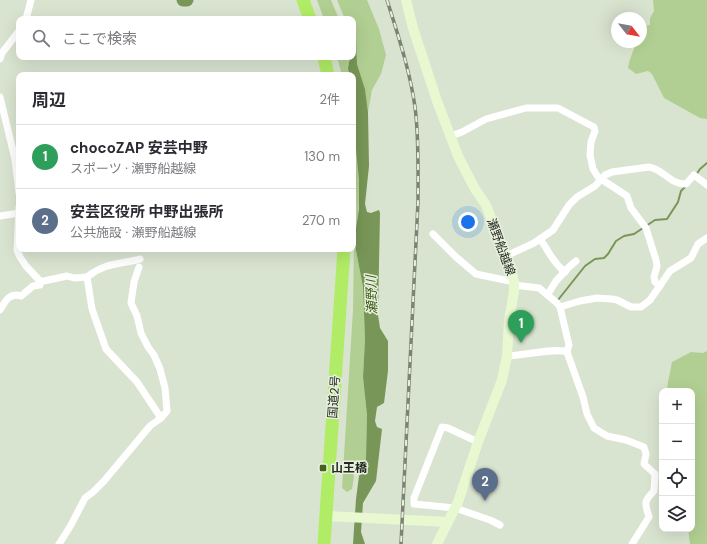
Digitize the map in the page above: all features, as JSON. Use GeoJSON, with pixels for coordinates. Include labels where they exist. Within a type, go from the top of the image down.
{"type":"FeatureCollection","features":[{"type":"Feature","properties":{"kind":"highway"},"geometry":{"type":"LineString","coordinates":[[303,0],[309,16]]}},
{"type":"Feature","properties":{"kind":"highway"},"geometry":{"type":"LineString","coordinates":[[325,60],[327,72]]}},
{"type":"Feature","properties":{"kind":"highway","name":"国道2号"},"geometry":{"type":"LineString","coordinates":[[324,544],[344,252]]}},
{"type":"Feature","properties":{"kind":"main road","name":"瀬野船越線"},"geometry":{"type":"LineString","coordinates":[[406,0],[417,40],[461,163],[486,205],[506,256],[514,284],[509,321],[507,356],[502,380],[478,442],[458,502],[437,544]]}},
{"type":"Feature","properties":{"kind":"main road"},"geometry":{"type":"LineString","coordinates":[[326,516],[448,522]]}},
{"type":"Feature","properties":{"kind":"street"},"geometry":{"type":"LineString","coordinates":[[27,16],[31,0]]}},
{"type":"Feature","properties":{"kind":"street"},"geometry":{"type":"LineString","coordinates":[[0,59],[2,53],[16,35]]}},
{"type":"Feature","properties":{"kind":"street"},"geometry":{"type":"LineString","coordinates":[[0,97],[16,168]]}},
{"type":"Feature","properties":{"kind":"street"},"geometry":{"type":"LineString","coordinates":[[451,136],[462,132],[486,119],[526,108],[558,108],[594,127],[595,131],[591,142],[590,155],[593,169],[598,177],[627,196],[631,208],[646,228],[656,260],[657,266],[654,276],[655,282],[660,286]]}},
{"type":"Feature","properties":{"kind":"street"},"geometry":{"type":"LineString","coordinates":[[506,256],[534,244],[553,230],[566,210],[577,197],[595,186],[605,175],[612,172],[649,167],[660,171],[668,178],[682,184],[688,182],[694,175],[707,185]]}},
{"type":"Feature","properties":{"kind":"street"},"geometry":{"type":"LineString","coordinates":[[0,216],[16,213]]}},
{"type":"Feature","properties":{"kind":"street"},"geometry":{"type":"LineString","coordinates":[[433,234],[476,274],[514,284],[539,288],[548,294],[560,307],[569,345],[567,352],[584,397],[587,414],[594,428],[607,436],[626,440],[644,447],[646,454],[644,464],[655,474],[654,491],[645,502],[649,517],[632,544]]}},
{"type":"Feature","properties":{"kind":"street"},"geometry":{"type":"LineString","coordinates":[[560,307],[596,298],[617,300],[631,307],[641,308],[650,300],[670,271],[691,258],[698,244],[707,238]]}},
{"type":"Feature","properties":{"kind":"street"},"geometry":{"type":"LineString","coordinates":[[540,239],[553,261],[564,272]]}},
{"type":"Feature","properties":{"kind":"street"},"geometry":{"type":"LineString","coordinates":[[18,252],[26,266],[40,281]]}},
{"type":"Feature","properties":{"kind":"street"},"geometry":{"type":"LineString","coordinates":[[548,294],[564,272],[576,261]]}},
{"type":"Feature","properties":{"kind":"street"},"geometry":{"type":"LineString","coordinates":[[40,281],[63,277],[87,277],[102,266],[108,264],[139,263],[131,303],[137,316],[141,333],[160,369],[165,388],[167,411],[161,418],[150,426],[104,481],[85,498],[68,531],[59,544]]}},
{"type":"Feature","properties":{"kind":"street"},"geometry":{"type":"LineString","coordinates":[[87,277],[92,309],[106,349],[137,382],[161,418]]}},
{"type":"Feature","properties":{"kind":"street"},"geometry":{"type":"LineString","coordinates":[[0,310],[6,299],[17,295],[21,296],[33,286],[40,285],[40,281]]}},
{"type":"Feature","properties":{"kind":"street"},"geometry":{"type":"LineString","coordinates":[[507,356],[552,350],[563,350],[567,352]]}},
{"type":"Feature","properties":{"kind":"street"},"geometry":{"type":"LineString","coordinates":[[478,442],[448,428],[442,427],[414,498],[414,504],[455,508],[500,525]]}},
{"type":"Feature","properties":{"kind":"shaded area"},"geometry":{"type":"Polygon","coordinates":[[[317,0],[331,0],[338,16],[323,16],[317,0]]]}},
{"type":"Feature","properties":{"kind":"shaded area"},"geometry":{"type":"Polygon","coordinates":[[[337,0],[367,0],[379,29],[386,55],[381,74],[372,90],[368,112],[365,89],[357,64],[356,16],[344,16],[337,0]]]}},
{"type":"Feature","properties":{"kind":"shaded area"},"geometry":{"type":"Polygon","coordinates":[[[653,0],[707,0],[707,119],[700,118],[664,98],[652,74],[648,71],[636,74],[628,68],[634,48],[647,48],[647,25],[650,25],[650,18],[654,11],[653,0]]]}},
{"type":"Feature","properties":{"kind":"shaded area"},"geometry":{"type":"Polygon","coordinates":[[[338,60],[349,60],[349,72],[341,72],[338,60]]]}},
{"type":"Feature","properties":{"kind":"shaded area"},"geometry":{"type":"Polygon","coordinates":[[[356,143],[359,200],[356,227],[356,199],[356,143]]]}},
{"type":"Feature","properties":{"kind":"shaded area"},"geometry":{"type":"Polygon","coordinates":[[[356,250],[363,287],[365,339],[363,377],[367,415],[366,457],[365,463],[356,460],[351,465],[354,477],[352,489],[347,492],[342,488],[353,310],[354,252],[356,252],[356,250]]]}},
{"type":"Feature","properties":{"kind":"shaded area"},"geometry":{"type":"Polygon","coordinates":[[[707,351],[707,544],[690,544],[688,532],[695,532],[695,388],[667,388],[672,362],[691,352],[703,353],[707,351]]]}},
{"type":"Feature","properties":{"kind":"water","name":"瀬野川"},"geometry":{"type":"Polygon","coordinates":[[[356,37],[357,64],[365,89],[368,112],[369,166],[365,204],[367,212],[371,213],[379,210],[380,213],[378,315],[380,328],[388,341],[388,371],[384,403],[377,407],[375,421],[377,427],[382,429],[376,481],[363,503],[361,532],[365,544],[353,544],[359,476],[365,466],[366,457],[367,415],[363,377],[365,339],[363,287],[356,250],[356,228],[359,209],[359,180],[356,149],[356,72],[349,72],[349,60],[356,60],[356,37]]]}},
{"type":"Feature","properties":{"kind":"waterway"},"geometry":{"type":"LineString","coordinates":[[696,175],[707,163]]}},
{"type":"Feature","properties":{"kind":"waterway"},"geometry":{"type":"LineString","coordinates":[[558,300],[585,266],[595,259],[604,258],[616,241],[624,236],[634,234],[655,220],[667,219],[678,202],[681,191],[685,187]]}},
{"type":"Feature","properties":{"kind":"railway"},"geometry":{"type":"LineString","coordinates":[[387,0],[410,80],[415,107],[418,142],[418,202],[401,544]]}},
{"type":"Feature","properties":{"kind":"place","name":"chocoZAP 安芸中野"},"geometry":{"type":"Point","coordinates":[521,343]}},
{"type":"Feature","properties":{"kind":"place","name":"山王橋"},"geometry":{"type":"Point","coordinates":[323,468]}},
{"type":"Feature","properties":{"kind":"place","name":"安芸区役所 中野出張所"},"geometry":{"type":"Point","coordinates":[485,501]}}]}
